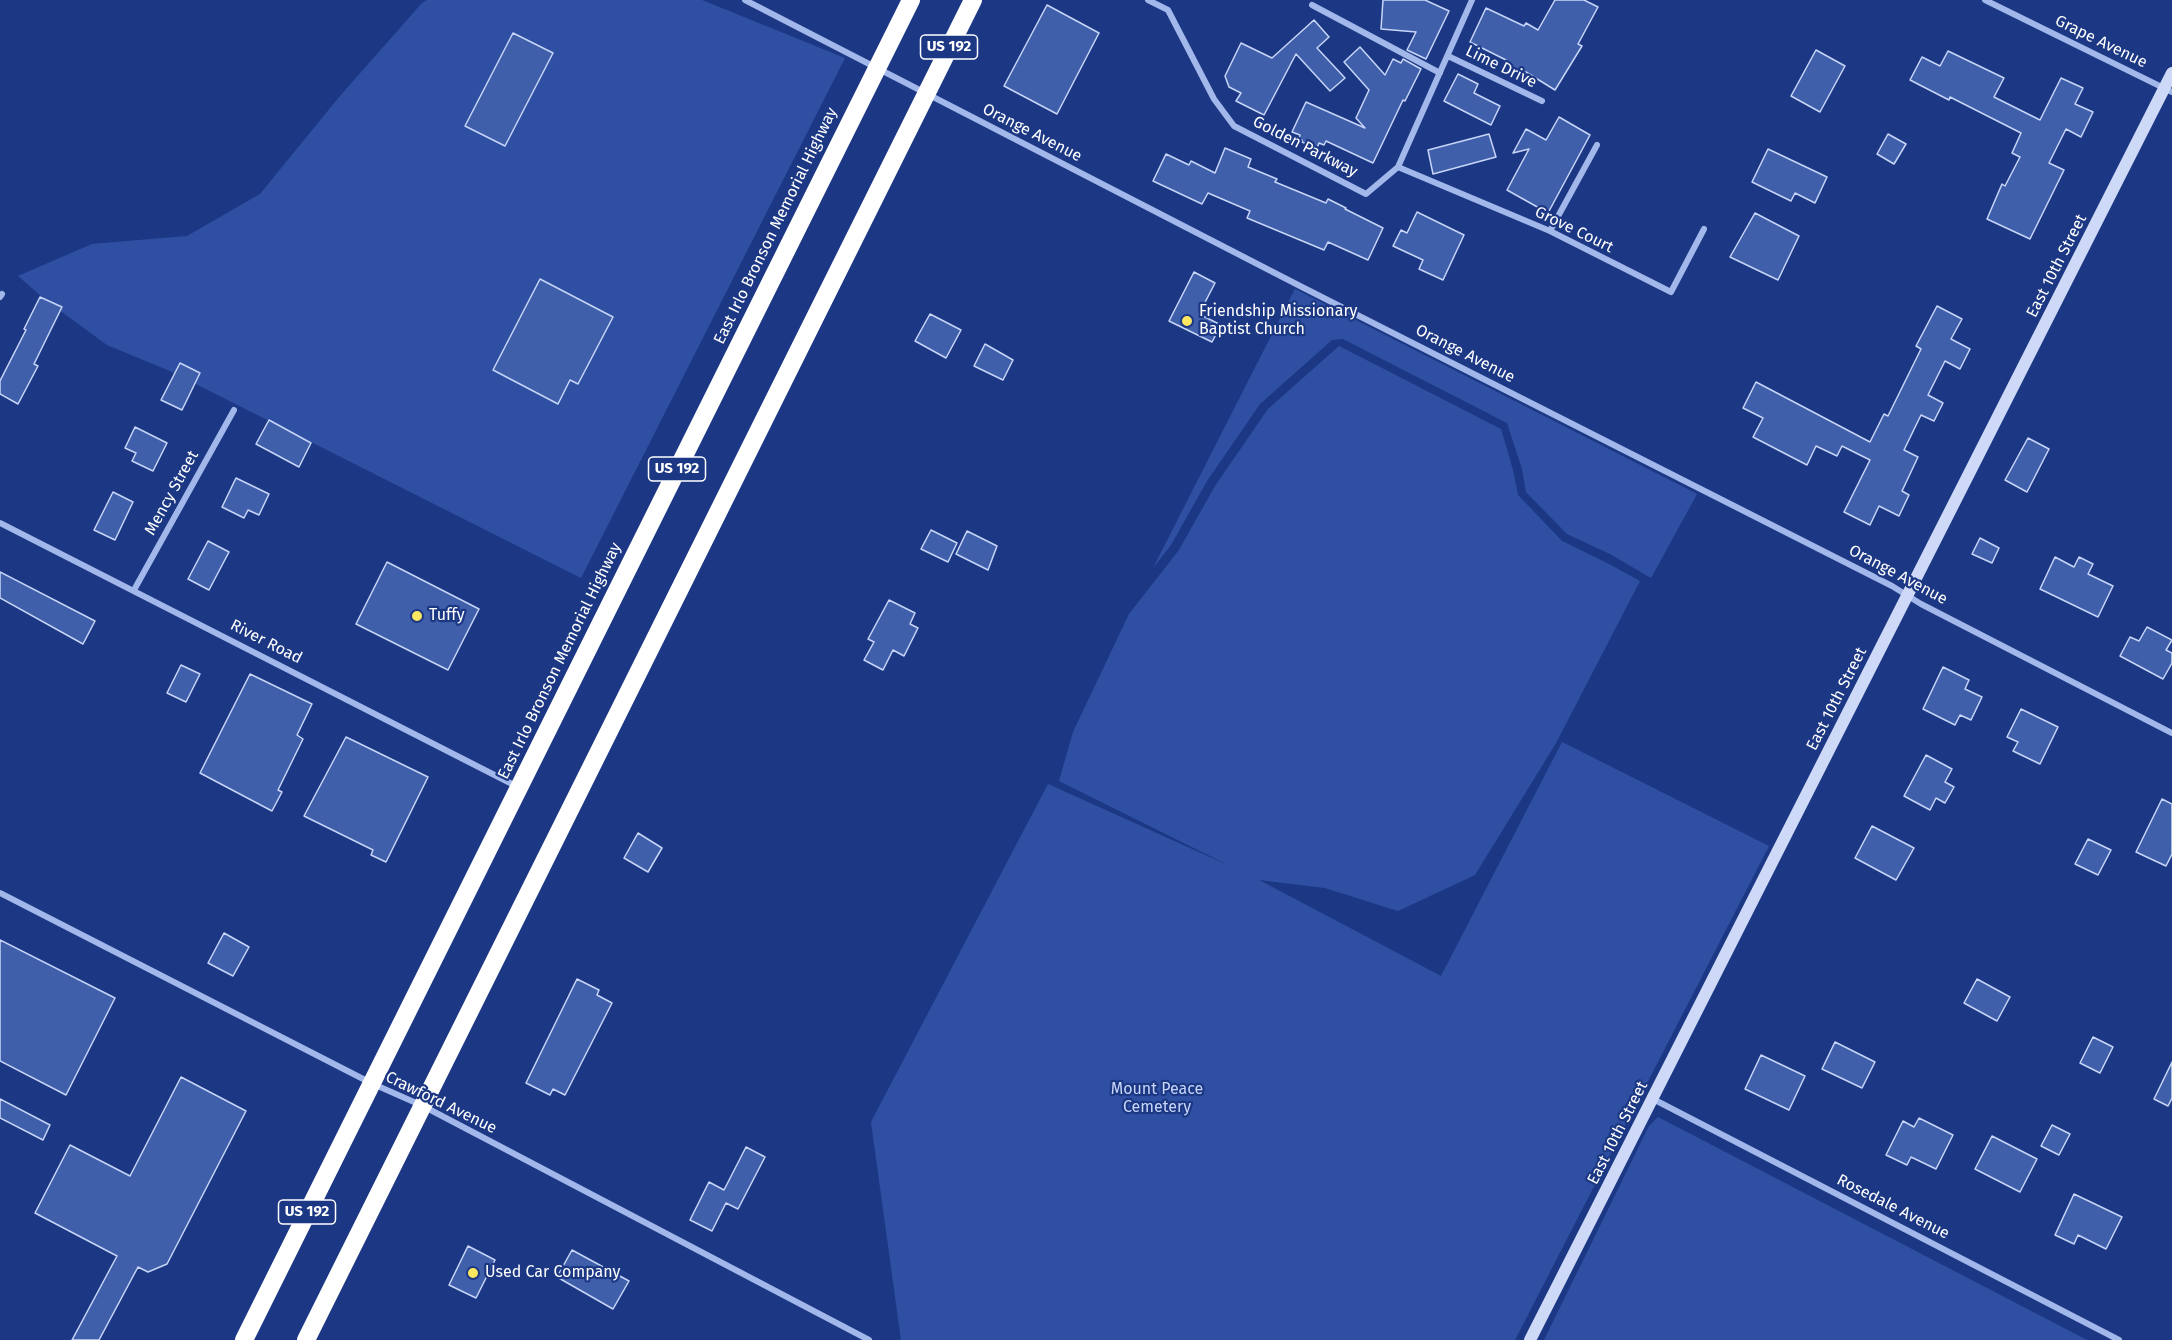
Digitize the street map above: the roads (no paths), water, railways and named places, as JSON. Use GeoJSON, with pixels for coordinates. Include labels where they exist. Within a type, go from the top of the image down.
{"type":"FeatureCollection","features":[{"type":"Feature","properties":{"kind":"highway","name":"East Irlo Bronson Memorial Highway"},"geometry":{"type":"LineString","coordinates":[[244,1340],[911,0]]}},
{"type":"Feature","properties":{"kind":"highway","name":"US 192"},"geometry":{"type":"LineString","coordinates":[[306,1340],[973,0]]}},
{"type":"Feature","properties":{"kind":"street","name":"Orange Avenue"},"geometry":{"type":"LineString","coordinates":[[745,0],[1302,287],[1892,586],[1908,597],[2172,733]]}},
{"type":"Feature","properties":{"kind":"street","name":"Golden Parkway"},"geometry":{"type":"LineString","coordinates":[[1148,0],[1168,10],[1214,99],[1234,126],[1366,194],[1398,167],[1472,0]]}},
{"type":"Feature","properties":{"kind":"street","name":"Grape Avenue"},"geometry":{"type":"LineString","coordinates":[[1985,0],[2168,90]]}},
{"type":"Feature","properties":{"kind":"street"},"geometry":{"type":"LineString","coordinates":[[1312,5],[1440,73]]}},
{"type":"Feature","properties":{"kind":"street","name":"Lime Drive"},"geometry":{"type":"LineString","coordinates":[[1448,56],[1542,102]]}},
{"type":"Feature","properties":{"kind":"street","name":"East 10th Street"},"geometry":{"type":"LineString","coordinates":[[1530,1340],[2168,90],[2172,73]]}},
{"type":"Feature","properties":{"kind":"street"},"geometry":{"type":"LineString","coordinates":[[1550,231],[1596,145]]}},
{"type":"Feature","properties":{"kind":"street","name":"Grove Court"},"geometry":{"type":"LineString","coordinates":[[1398,167],[1550,231],[1671,292],[1704,229]]}},
{"type":"Feature","properties":{"kind":"street","name":"Mency Street"},"geometry":{"type":"LineString","coordinates":[[134,590],[234,410]]}},
{"type":"Feature","properties":{"kind":"street","name":"River Road"},"geometry":{"type":"LineString","coordinates":[[0,523],[519,787]]}},
{"type":"Feature","properties":{"kind":"street","name":"Crawford Avenue"},"geometry":{"type":"LineString","coordinates":[[0,893],[371,1083],[423,1106],[869,1340]]}},
{"type":"Feature","properties":{"kind":"street","name":"Rosedale Avenue"},"geometry":{"type":"LineString","coordinates":[[1653,1099],[2119,1340]]}},
{"type":"Feature","properties":{"kind":"place","name":"Friendship Missionary Baptist Church"},"geometry":{"type":"Point","coordinates":[1187,321]}},
{"type":"Feature","properties":{"kind":"place","name":"Tuffy"},"geometry":{"type":"Point","coordinates":[417,616]}},
{"type":"Feature","properties":{"kind":"place","name":"Used Car Company"},"geometry":{"type":"Point","coordinates":[473,1273]}},
{"type":"Feature","properties":{"kind":"park label","name":"Mount Peace Cemetery"},"geometry":{"type":"Point","coordinates":[1157,1099]}}]}
